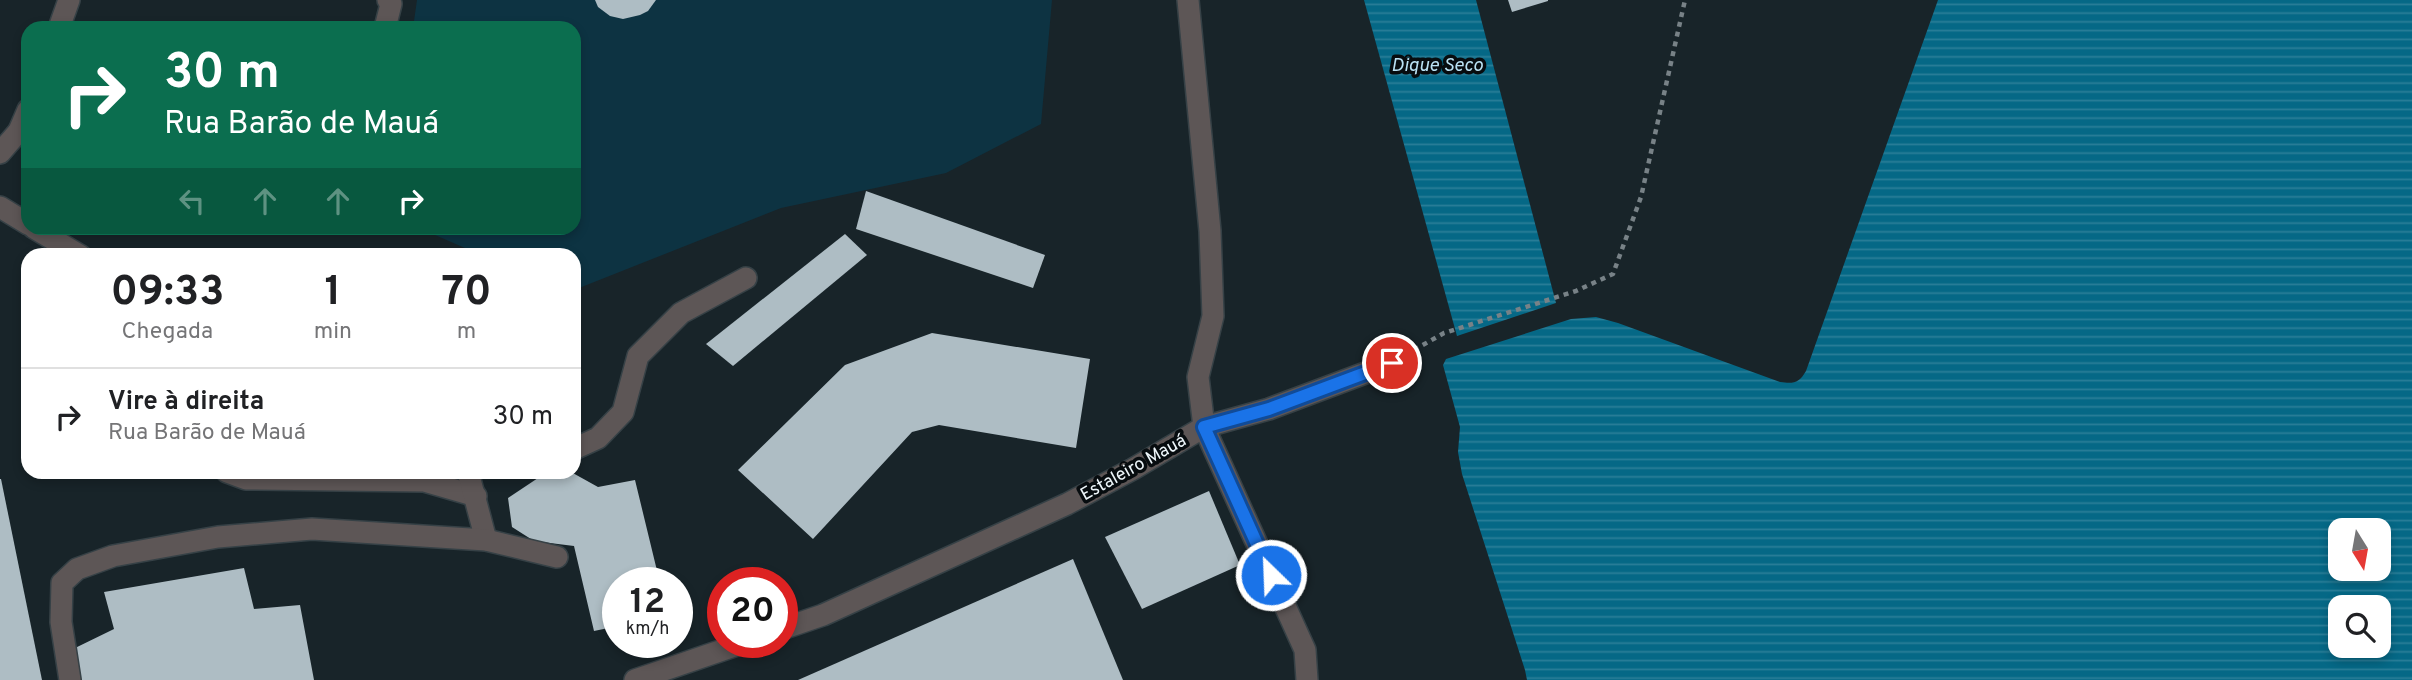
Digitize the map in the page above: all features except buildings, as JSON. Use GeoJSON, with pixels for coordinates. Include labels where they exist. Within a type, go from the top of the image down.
{"type":"FeatureCollection","features":[{"type":"Feature","properties":{"kind":"lane"},"geometry":{"type":"LineString","coordinates":[[62,21],[69,0]]}},
{"type":"Feature","properties":{"kind":"lane"},"geometry":{"type":"LineString","coordinates":[[387,21],[391,4],[388,0]]}},
{"type":"Feature","properties":{"kind":"lane","name":"Estaleiro Mauá"},"geometry":{"type":"LineString","coordinates":[[798,624],[823,615],[1067,504],[1204,427],[1198,377],[1213,316],[1210,231],[1188,0]]}},
{"type":"Feature","properties":{"kind":"lane"},"geometry":{"type":"LineString","coordinates":[[0,153],[21,135]]}},
{"type":"Feature","properties":{"kind":"lane"},"geometry":{"type":"LineString","coordinates":[[0,207],[21,220]]}},
{"type":"Feature","properties":{"kind":"lane"},"geometry":{"type":"LineString","coordinates":[[46,235],[68,248]]}},
{"type":"Feature","properties":{"kind":"lane"},"geometry":{"type":"LineString","coordinates":[[581,446],[598,438],[624,412],[638,356],[681,313],[746,278]]}},
{"type":"Feature","properties":{"kind":"lane"},"geometry":{"type":"LineString","coordinates":[[1307,680],[1305,650],[1204,427],[1269,409],[1392,363]]}},
{"type":"Feature","properties":{"kind":"lane"},"geometry":{"type":"LineString","coordinates":[[424,479],[476,496]]}},
{"type":"Feature","properties":{"kind":"lane"},"geometry":{"type":"LineString","coordinates":[[470,479],[486,540]]}},
{"type":"Feature","properties":{"kind":"lane"},"geometry":{"type":"LineString","coordinates":[[69,680],[61,622],[62,583],[77,569],[113,556],[218,537],[312,529],[486,540],[557,557]]}},
{"type":"Feature","properties":{"kind":"lane"},"geometry":{"type":"LineString","coordinates":[[635,680],[707,655]]}},
{"type":"Feature","properties":{"kind":"path"},"geometry":{"type":"LineString","coordinates":[[1444,333],[1576,291],[1613,274],[1641,197],[1685,0]]}},
{"type":"Feature","properties":{"kind":"shaded area"},"geometry":{"type":"Polygon","coordinates":[[[417,0],[1052,0],[1041,124],[946,173],[781,208],[581,287],[581,248],[465,248],[435,235],[581,235],[581,21],[414,21],[417,0]]]}},
{"type":"Feature","properties":{"kind":"water","name":"Dique Seco"},"geometry":{"type":"Polygon","coordinates":[[[1364,0],[1476,0],[1556,303],[1457,336],[1364,0]]]}},
{"type":"Feature","properties":{"kind":"water"},"geometry":{"type":"Polygon","coordinates":[[[1938,0],[2412,0],[2412,680],[1527,680],[1462,474],[1458,452],[1460,427],[1443,365],[1446,359],[1571,319],[1596,317],[1780,382],[1796,382],[1806,371],[1938,0]]]}},
{"type":"Feature","properties":{"kind":"route"},"geometry":{"type":"LineString","coordinates":[[1271,575],[1204,427],[1269,409],[1392,363]]}}]}
